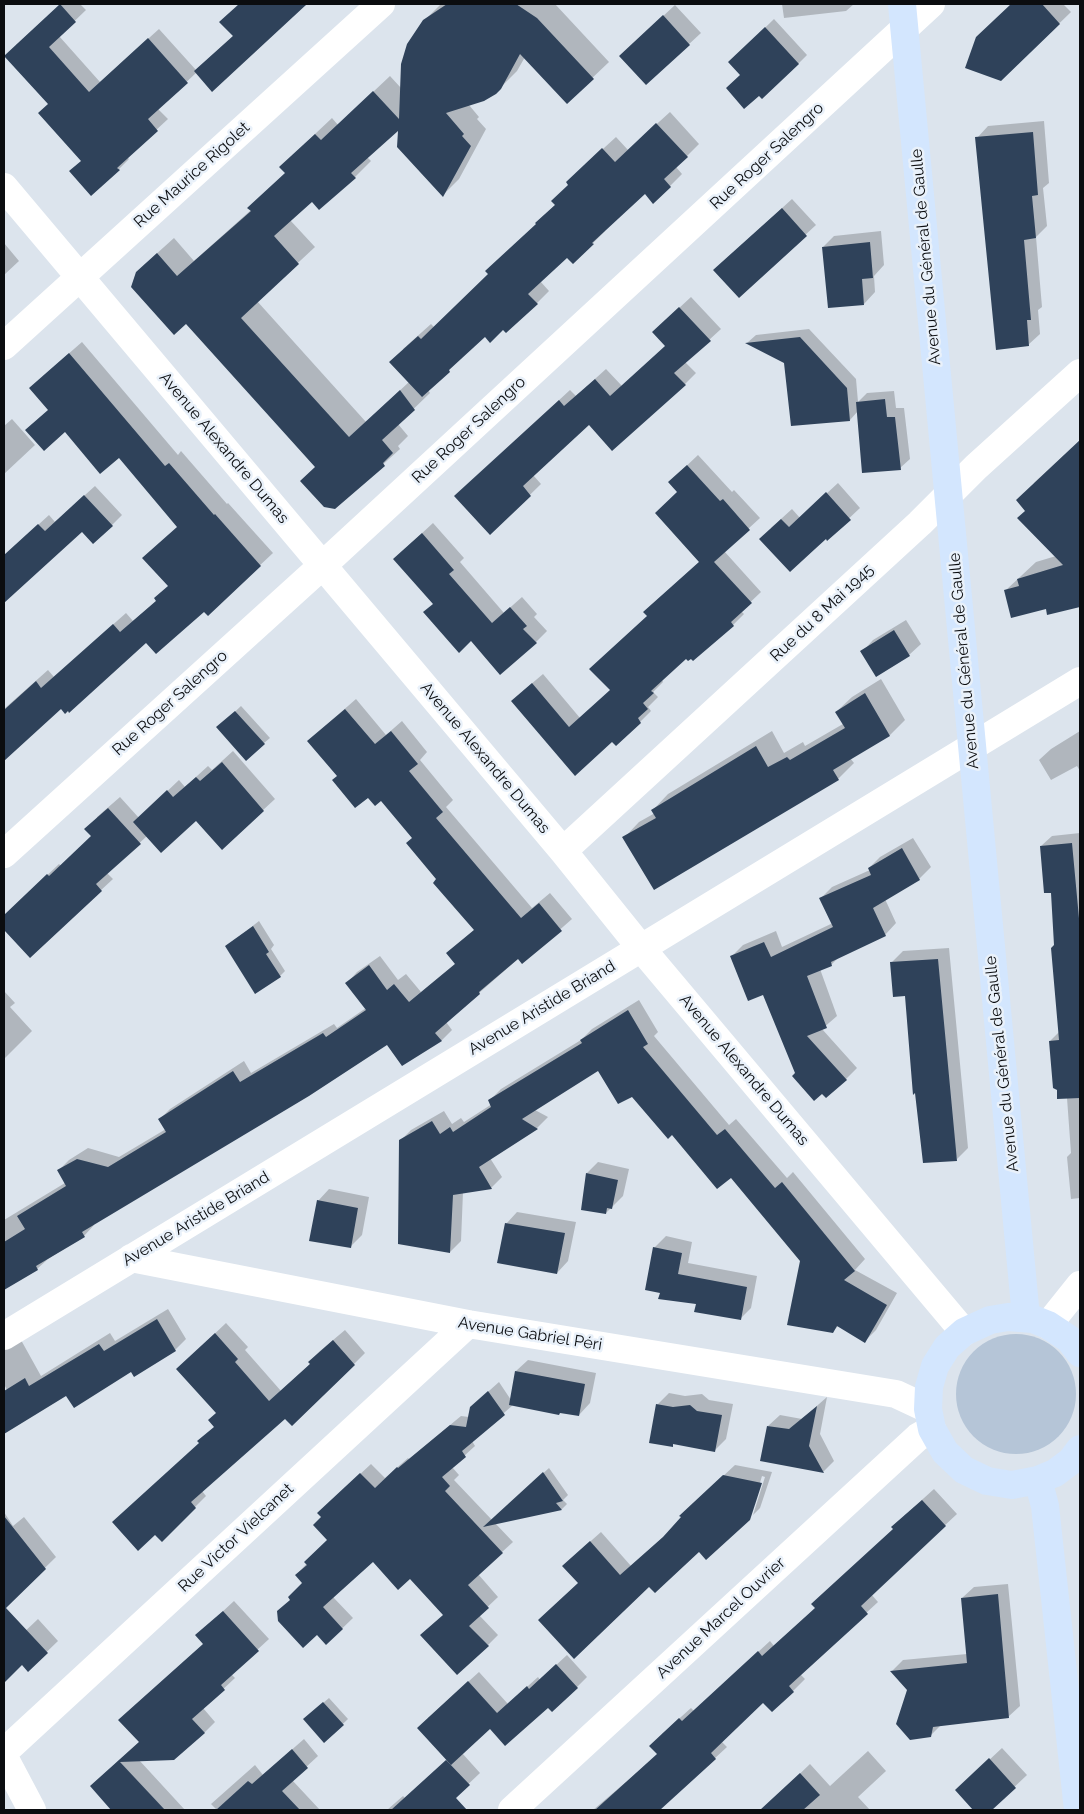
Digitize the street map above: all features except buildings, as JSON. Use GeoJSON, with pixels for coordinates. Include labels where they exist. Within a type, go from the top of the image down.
{"type":"FeatureCollection","features":[{"type":"Feature","properties":{"kind":"street","name":"Rue Maurice Rigolet"},"geometry":{"type":"LineString","coordinates":[[4,346],[381,4]]}},
{"type":"Feature","properties":{"kind":"street","name":"Rue Roger Salengro"},"geometry":{"type":"LineString","coordinates":[[4,854],[322,565],[903,16],[931,4]]}},
{"type":"Feature","properties":{"kind":"street","name":"Avenue du Général de Gaulle"},"geometry":{"type":"LineString","coordinates":[[903,16],[972,746],[1037,1321]]}},
{"type":"Feature","properties":{"kind":"street","name":"Avenue Alexandre Dumas"},"geometry":{"type":"LineString","coordinates":[[4,187],[563,851],[641,948],[964,1332]]}},
{"type":"Feature","properties":{"kind":"street","name":"Rue du 8 Mai 1945"},"geometry":{"type":"LineString","coordinates":[[563,851],[948,496],[976,467],[1080,374]]}},
{"type":"Feature","properties":{"kind":"street","name":"Avenue Aristide Briand"},"geometry":{"type":"LineString","coordinates":[[4,1336],[1080,681]]}},
{"type":"Feature","properties":{"kind":"street","name":"Avenue Gabriel Péri"},"geometry":{"type":"LineString","coordinates":[[131,1258],[468,1324],[896,1394],[930,1419]]}},
{"type":"Feature","properties":{"kind":"street"},"geometry":{"type":"LineString","coordinates":[[1037,1321],[1080,1285]]}},
{"type":"Feature","properties":{"kind":"street"},"geometry":{"type":"LineString","coordinates":[[1077,1461],[1056,1473],[1038,1480],[1012,1485],[987,1481],[964,1470],[945,1452],[930,1419],[929,1387],[935,1366],[947,1347],[964,1332],[990,1320],[1008,1316],[1037,1321],[1069,1339],[1080,1353]]}},
{"type":"Feature","properties":{"kind":"street","name":"Rue Victor Vielcanet"},"geometry":{"type":"LineString","coordinates":[[4,1752],[468,1324]]}},
{"type":"Feature","properties":{"kind":"street","name":"Avenue Marcel Ouvrier"},"geometry":{"type":"LineString","coordinates":[[512,1810],[918,1437],[930,1419]]}},
{"type":"Feature","properties":{"kind":"street"},"geometry":{"type":"LineString","coordinates":[[1038,1480],[1046,1506],[1078,1810]]}},
{"type":"Feature","properties":{"kind":"street"},"geometry":{"type":"LineString","coordinates":[[4,1757],[32,1810]]}},
{"type":"Feature","properties":{"kind":"shaded area"},"geometry":{"type":"Polygon","coordinates":[[[1016,1334],[1028,1335],[1039,1339],[1049,1344],[1058,1352],[1066,1361],[1071,1371],[1075,1382],[1075,1406],[1071,1417],[1066,1427],[1058,1436],[1049,1444],[1039,1449],[1028,1453],[1016,1454],[1004,1453],[993,1449],[983,1444],[974,1436],[966,1427],[961,1417],[957,1406],[956,1394],[957,1382],[961,1371],[966,1361],[974,1352],[983,1344],[993,1339],[1004,1335],[1016,1334]]]}}]}
